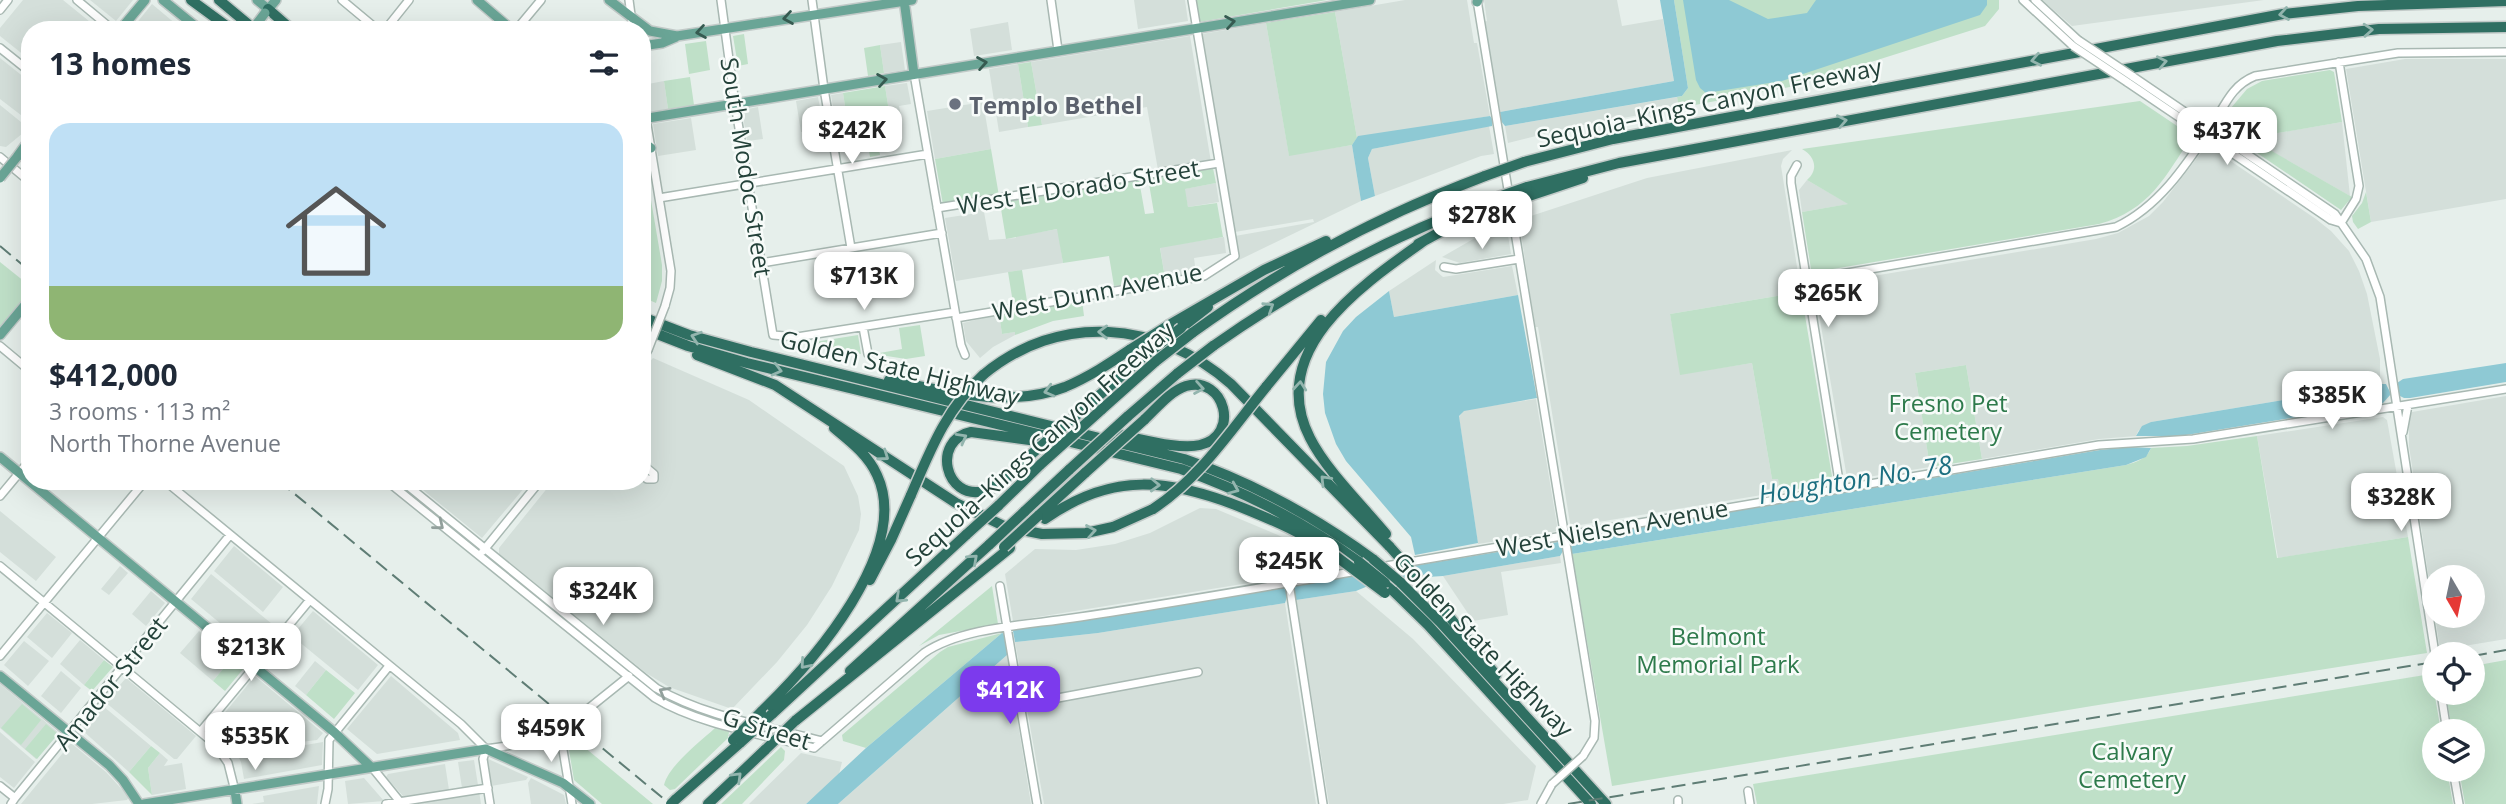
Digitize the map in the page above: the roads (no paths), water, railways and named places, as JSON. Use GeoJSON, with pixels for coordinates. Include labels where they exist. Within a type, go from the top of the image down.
{"type":"FeatureCollection","features":[{"type":"Feature","properties":{"kind":"highway"},"geometry":{"type":"LineString","coordinates":[[193,0],[220,21]]}},
{"type":"Feature","properties":{"kind":"highway"},"geometry":{"type":"LineString","coordinates":[[220,0],[243,21]]}},
{"type":"Feature","properties":{"kind":"highway"},"geometry":{"type":"LineString","coordinates":[[2474,2],[2491,0]]}},
{"type":"Feature","properties":{"kind":"highway","name":"Sequoia–Kings Canyon Freeway"},"geometry":{"type":"LineString","coordinates":[[673,802],[737,741],[772,715],[1041,464],[1156,361],[1192,332],[1305,258],[1411,205],[1524,162],[1613,139],[2271,16],[2358,6],[2506,1]]}},
{"type":"Feature","properties":{"kind":"highway"},"geometry":{"type":"LineString","coordinates":[[267,11],[280,21]]}},
{"type":"Feature","properties":{"kind":"highway","name":"Sequoia–Kings Canyon Freeway"},"geometry":{"type":"LineString","coordinates":[[796,721],[1178,373],[1280,300],[1350,260],[1419,227],[1528,191],[1774,134],[2311,36],[2399,28],[2506,27]]}},
{"type":"Feature","properties":{"kind":"highway"},"geometry":{"type":"LineString","coordinates":[[651,333],[786,391],[956,503],[982,517],[1006,527],[1042,534],[1086,533],[1113,527],[1153,509],[1176,493],[1194,475],[1307,335],[1336,306],[1373,274],[1424,241],[1490,204]]}},
{"type":"Feature","properties":{"kind":"highway"},"geometry":{"type":"LineString","coordinates":[[751,352],[953,392],[1009,397],[1036,395],[1092,374],[1264,270],[1411,205]]}},
{"type":"Feature","properties":{"kind":"highway"},"geometry":{"type":"LineString","coordinates":[[1424,241],[1370,280],[1328,320],[1315,337],[1307,355],[1299,389],[1302,416],[1314,446],[1492,669],[1511,699]]}},
{"type":"Feature","properties":{"kind":"highway"},"geometry":{"type":"LineString","coordinates":[[1181,469],[1036,440],[976,432],[966,433],[956,439],[946,460],[949,475],[956,484],[969,491],[980,492],[996,485],[1027,458],[1086,407],[1144,356],[1264,270]]}},
{"type":"Feature","properties":{"kind":"highway","name":"Golden State Highway"},"geometry":{"type":"LineString","coordinates":[[651,320],[690,335],[751,352],[1148,448],[1219,471],[1279,498],[1306,513],[1374,560],[1400,582],[1606,804]]}},
{"type":"Feature","properties":{"kind":"highway","name":"Golden State Highway"},"geometry":{"type":"LineString","coordinates":[[651,332],[747,363],[1181,469],[1273,507],[1359,562],[1530,737],[1591,804]]}},
{"type":"Feature","properties":{"kind":"highway"},"geometry":{"type":"LineString","coordinates":[[737,741],[858,600],[880,564],[945,419],[958,401],[983,375],[1021,350],[1048,340],[1077,333],[1125,333],[1155,339],[1181,349],[1208,365],[1231,384],[1393,546]]}},
{"type":"Feature","properties":{"kind":"highway"},"geometry":{"type":"LineString","coordinates":[[708,804],[796,721],[1007,547],[1086,472],[1144,420],[1177,391],[1192,385],[1203,386],[1215,393],[1223,404],[1225,414],[1224,424],[1216,437],[1194,446],[1149,440],[992,411]]}},
{"type":"Feature","properties":{"kind":"highway"},"geometry":{"type":"LineString","coordinates":[[786,391],[864,455],[877,473],[885,501],[886,518],[878,547],[865,578],[834,630]]}},
{"type":"Feature","properties":{"kind":"highway"},"geometry":{"type":"LineString","coordinates":[[1041,517],[1104,490],[1138,484],[1173,486],[1209,494],[1275,521],[1385,588]]}},
{"type":"Feature","properties":{"kind":"main road"},"geometry":{"type":"LineString","coordinates":[[128,21],[145,0]]}},
{"type":"Feature","properties":{"kind":"main road"},"geometry":{"type":"LineString","coordinates":[[163,0],[189,21]]}},
{"type":"Feature","properties":{"kind":"main road"},"geometry":{"type":"LineString","coordinates":[[257,0],[267,11]]}},
{"type":"Feature","properties":{"kind":"main road"},"geometry":{"type":"LineString","coordinates":[[260,21],[276,0]]}},
{"type":"Feature","properties":{"kind":"main road"},"geometry":{"type":"LineString","coordinates":[[477,0],[503,21]]}},
{"type":"Feature","properties":{"kind":"main road"},"geometry":{"type":"LineString","coordinates":[[610,1],[624,0]]}},
{"type":"Feature","properties":{"kind":"main road"},"geometry":{"type":"LineString","coordinates":[[651,45],[677,36],[907,0],[915,74]]}},
{"type":"Feature","properties":{"kind":"main road"},"geometry":{"type":"LineString","coordinates":[[651,118],[1370,0]]}},
{"type":"Feature","properties":{"kind":"main road"},"geometry":{"type":"LineString","coordinates":[[610,1],[635,21]]}},
{"type":"Feature","properties":{"kind":"main road"},"geometry":{"type":"LineString","coordinates":[[651,31],[677,36]]}},
{"type":"Feature","properties":{"kind":"main road"},"geometry":{"type":"LineString","coordinates":[[0,172],[21,149]]}},
{"type":"Feature","properties":{"kind":"main road"},"geometry":{"type":"LineString","coordinates":[[0,178],[17,154]]}},
{"type":"Feature","properties":{"kind":"main road"},"geometry":{"type":"LineString","coordinates":[[0,335],[21,310]]}},
{"type":"Feature","properties":{"kind":"main road"},"geometry":{"type":"LineString","coordinates":[[0,457],[19,473]]}},
{"type":"Feature","properties":{"kind":"main road"},"geometry":{"type":"LineString","coordinates":[[40,490],[334,732],[370,766]]}},
{"type":"Feature","properties":{"kind":"main road"},"geometry":{"type":"LineString","coordinates":[[0,676],[117,774],[141,804],[486,749],[569,787],[590,804]]}},
{"type":"Feature","properties":{"kind":"main road"},"geometry":{"type":"LineString","coordinates":[[235,791],[237,804]]}},
{"type":"Feature","properties":{"kind":"street"},"geometry":{"type":"LineString","coordinates":[[0,10],[8,0]]}},
{"type":"Feature","properties":{"kind":"street"},"geometry":{"type":"LineString","coordinates":[[77,0],[102,21]]}},
{"type":"Feature","properties":{"kind":"street"},"geometry":{"type":"LineString","coordinates":[[342,0],[367,21]]}},
{"type":"Feature","properties":{"kind":"street"},"geometry":{"type":"LineString","coordinates":[[392,21],[409,0]]}},
{"type":"Feature","properties":{"kind":"street"},"geometry":{"type":"LineString","coordinates":[[522,21],[541,0]]}},
{"type":"Feature","properties":{"kind":"street"},"geometry":{"type":"LineString","coordinates":[[629,0],[632,21]]}},
{"type":"Feature","properties":{"kind":"street","name":"South Modoc Street"},"geometry":{"type":"LineString","coordinates":[[721,0],[735,104],[773,335]]}},
{"type":"Feature","properties":{"kind":"street"},"geometry":{"type":"LineString","coordinates":[[812,0],[824,89],[852,248]]}},
{"type":"Feature","properties":{"kind":"street"},"geometry":{"type":"LineString","coordinates":[[1051,0],[1058,50]]}},
{"type":"Feature","properties":{"kind":"street"},"geometry":{"type":"LineString","coordinates":[[1192,0],[1219,163]]}},
{"type":"Feature","properties":{"kind":"street"},"geometry":{"type":"LineString","coordinates":[[2023,0],[2076,43],[2208,133],[2335,214],[2363,252],[2378,289],[2433,642]]}},
{"type":"Feature","properties":{"kind":"street"},"geometry":{"type":"LineString","coordinates":[[2035,0],[2076,43]]}},
{"type":"Feature","properties":{"kind":"street"},"geometry":{"type":"LineString","coordinates":[[1477,1],[1595,727],[1592,743],[1583,756],[1552,783],[1541,804]]}},
{"type":"Feature","properties":{"kind":"street"},"geometry":{"type":"LineString","coordinates":[[0,48],[21,65]]}},
{"type":"Feature","properties":{"kind":"street"},"geometry":{"type":"LineString","coordinates":[[1806,280],[2116,227],[2135,218],[2153,203],[2208,133],[2231,93],[2247,79],[2263,73],[2412,52],[2506,52]]}},
{"type":"Feature","properties":{"kind":"street"},"geometry":{"type":"LineString","coordinates":[[2339,62],[2359,186],[2356,199],[2341,223]]}},
{"type":"Feature","properties":{"kind":"street"},"geometry":{"type":"LineString","coordinates":[[915,74],[965,355]]}},
{"type":"Feature","properties":{"kind":"street"},"geometry":{"type":"LineString","coordinates":[[651,148],[671,271],[665,306],[651,342]]}},
{"type":"Feature","properties":{"kind":"street"},"geometry":{"type":"LineString","coordinates":[[659,198],[928,154]]}},
{"type":"Feature","properties":{"kind":"street"},"geometry":{"type":"LineString","coordinates":[[0,157],[21,174]]}},
{"type":"Feature","properties":{"kind":"street","name":"West El Dorado Street"},"geometry":{"type":"LineString","coordinates":[[937,208],[1219,163]]}},
{"type":"Feature","properties":{"kind":"street","name":"West Dunn Avenue"},"geometry":{"type":"LineString","coordinates":[[773,335],[797,337],[1204,276],[1235,256],[1219,163]]}},
{"type":"Feature","properties":{"kind":"street"},"geometry":{"type":"LineString","coordinates":[[1797,165],[1791,176],[1791,183],[1840,488]]}},
{"type":"Feature","properties":{"kind":"street"},"geometry":{"type":"LineString","coordinates":[[761,263],[942,233]]}},
{"type":"Feature","properties":{"kind":"street"},"geometry":{"type":"LineString","coordinates":[[1444,267],[1456,269],[1519,259]]}},
{"type":"Feature","properties":{"kind":"street"},"geometry":{"type":"LineString","coordinates":[[863,327],[868,354]]}},
{"type":"Feature","properties":{"kind":"street"},"geometry":{"type":"LineString","coordinates":[[0,346],[21,364]]}},
{"type":"Feature","properties":{"kind":"street","name":"West Nielsen Avenue"},"geometry":{"type":"LineString","coordinates":[[822,741],[923,653],[942,642],[1009,628],[1566,543],[1840,488],[2099,445],[2193,439],[2506,388]]}},
{"type":"Feature","properties":{"kind":"street"},"geometry":{"type":"LineString","coordinates":[[2403,454],[2403,428],[2408,405]]}},
{"type":"Feature","properties":{"kind":"street"},"geometry":{"type":"LineString","coordinates":[[0,496],[21,471]]}},
{"type":"Feature","properties":{"kind":"street"},"geometry":{"type":"LineString","coordinates":[[0,656],[138,490]]}},
{"type":"Feature","properties":{"kind":"street"},"geometry":{"type":"LineString","coordinates":[[175,490],[481,741],[486,749],[484,760],[490,804]]}},
{"type":"Feature","properties":{"kind":"street","name":"G Street"},"geometry":{"type":"LineString","coordinates":[[398,490],[626,677],[663,702],[713,717],[822,741]]}},
{"type":"Feature","properties":{"kind":"street","name":"G Street"},"geometry":{"type":"LineString","coordinates":[[413,490],[634,671],[676,698],[713,717]]}},
{"type":"Feature","properties":{"kind":"street"},"geometry":{"type":"LineString","coordinates":[[479,557],[533,490]]}},
{"type":"Feature","properties":{"kind":"street","name":"Amador Street"},"geometry":{"type":"LineString","coordinates":[[13,801],[230,535]]}},
{"type":"Feature","properties":{"kind":"street"},"geometry":{"type":"LineString","coordinates":[[0,566],[201,731],[225,756],[235,791]]}},
{"type":"Feature","properties":{"kind":"street"},"geometry":{"type":"LineString","coordinates":[[1290,585],[1323,804]]}},
{"type":"Feature","properties":{"kind":"street"},"geometry":{"type":"LineString","coordinates":[[1000,586],[1037,804]]}},
{"type":"Feature","properties":{"kind":"street"},"geometry":{"type":"LineString","coordinates":[[201,731],[310,601]]}},
{"type":"Feature","properties":{"kind":"street"},"geometry":{"type":"LineString","coordinates":[[325,804],[328,744],[334,732],[389,666]]}},
{"type":"Feature","properties":{"kind":"street"},"geometry":{"type":"LineString","coordinates":[[572,804],[561,738],[568,725],[634,671]]}},
{"type":"Feature","properties":{"kind":"street"},"geometry":{"type":"LineString","coordinates":[[1020,705],[1198,673]]}},
{"type":"Feature","properties":{"kind":"street"},"geometry":{"type":"LineString","coordinates":[[486,749],[561,738]]}},
{"type":"Feature","properties":{"kind":"street"},"geometry":{"type":"LineString","coordinates":[[370,766],[401,803]]}},
{"type":"Feature","properties":{"kind":"street"},"geometry":{"type":"LineString","coordinates":[[2456,782],[2459,804]]}},
{"type":"Feature","properties":{"kind":"street"},"geometry":{"type":"LineString","coordinates":[[0,786],[13,801]]}},
{"type":"Feature","properties":{"kind":"street"},"geometry":{"type":"LineString","coordinates":[[386,804],[488,788]]}},
{"type":"Feature","properties":{"kind":"street"},"geometry":{"type":"LineString","coordinates":[[1748,790],[1750,804]]}},
{"type":"Feature","properties":{"kind":"water"},"geometry":{"type":"Polygon","coordinates":[[[1660,0],[1674,0],[1688,88],[1682,96],[1505,126],[1501,121],[1500,112],[1674,81],[1660,0]]]}},
{"type":"Feature","properties":{"kind":"water"},"geometry":{"type":"Polygon","coordinates":[[[1683,0],[1729,0],[1768,19],[1807,13],[1816,0],[1987,0],[1987,5],[1980,15],[1782,81],[1706,93],[1696,80],[1683,0]]]}},
{"type":"Feature","properties":{"kind":"water"},"geometry":{"type":"Polygon","coordinates":[[[1490,116],[1493,120],[1492,126],[1372,149],[1368,158],[1375,196],[1361,201],[1352,145],[1358,136],[1490,116]]]}},
{"type":"Feature","properties":{"kind":"water"},"geometry":{"type":"Polygon","coordinates":[[[1389,291],[1394,317],[1518,295],[1537,398],[1464,411],[1459,416],[1478,543],[1415,555],[1411,537],[1346,461],[1336,444],[1325,413],[1323,394],[1326,362],[1343,331],[1389,291]]]}},
{"type":"Feature","properties":{"kind":"water"},"geometry":{"type":"Polygon","coordinates":[[[2506,363],[2506,382],[2410,398],[2396,394],[2397,383],[2403,379],[2506,363]]]}},
{"type":"Feature","properties":{"kind":"water"},"geometry":{"type":"Polygon","coordinates":[[[2386,384],[2391,394],[2383,403],[2180,436],[2136,436],[2142,426],[2151,422],[2386,384]]]}},
{"type":"Feature","properties":{"kind":"water"},"geometry":{"type":"Polygon","coordinates":[[[2130,447],[2151,448],[2146,457],[2126,465],[1572,554],[1570,543],[1573,538],[2130,447]]]}},
{"type":"Feature","properties":{"kind":"water"},"geometry":{"type":"Polygon","coordinates":[[[1558,542],[1562,544],[1563,551],[1560,556],[1443,576],[1412,578],[1368,586],[1356,591],[1296,600],[1294,589],[1297,585],[1558,542]]]}},
{"type":"Feature","properties":{"kind":"water"},"geometry":{"type":"Polygon","coordinates":[[[1283,587],[1288,594],[1285,603],[1098,633],[1015,642],[1015,629],[1074,622],[1283,587]]]}},
{"type":"Feature","properties":{"kind":"water"},"geometry":{"type":"Polygon","coordinates":[[[1002,633],[1007,635],[1007,655],[838,804],[806,804],[866,748],[1002,633]]]}},
{"type":"Feature","properties":{"kind":"railway"},"geometry":{"type":"LineString","coordinates":[[0,246],[21,264]]}},
{"type":"Feature","properties":{"kind":"railway"},"geometry":{"type":"LineString","coordinates":[[290,490],[670,804]]}},
{"type":"Feature","properties":{"kind":"railway"},"geometry":{"type":"LineString","coordinates":[[2485,654],[2506,650]]}},
{"type":"Feature","properties":{"kind":"railway"},"geometry":{"type":"LineString","coordinates":[[1568,804],[2422,664]]}},
{"type":"Feature","properties":{"kind":"place","name":"Templo Bethel"},"geometry":{"type":"Point","coordinates":[955,104]}},
{"type":"Feature","properties":{"kind":"park label","name":"Fresno Pet Cemetery"},"geometry":{"type":"Point","coordinates":[1948,416]}},
{"type":"Feature","properties":{"kind":"park label","name":"Belmont Memorial Park"},"geometry":{"type":"Point","coordinates":[1718,649]}},
{"type":"Feature","properties":{"kind":"park label","name":"Calvary Cemetery"},"geometry":{"type":"Point","coordinates":[2132,764]}},
{"type":"Feature","properties":{"kind":"water label","name":"Houghton No. 78"},"geometry":{"type":"Point","coordinates":[1855,479]}}]}
